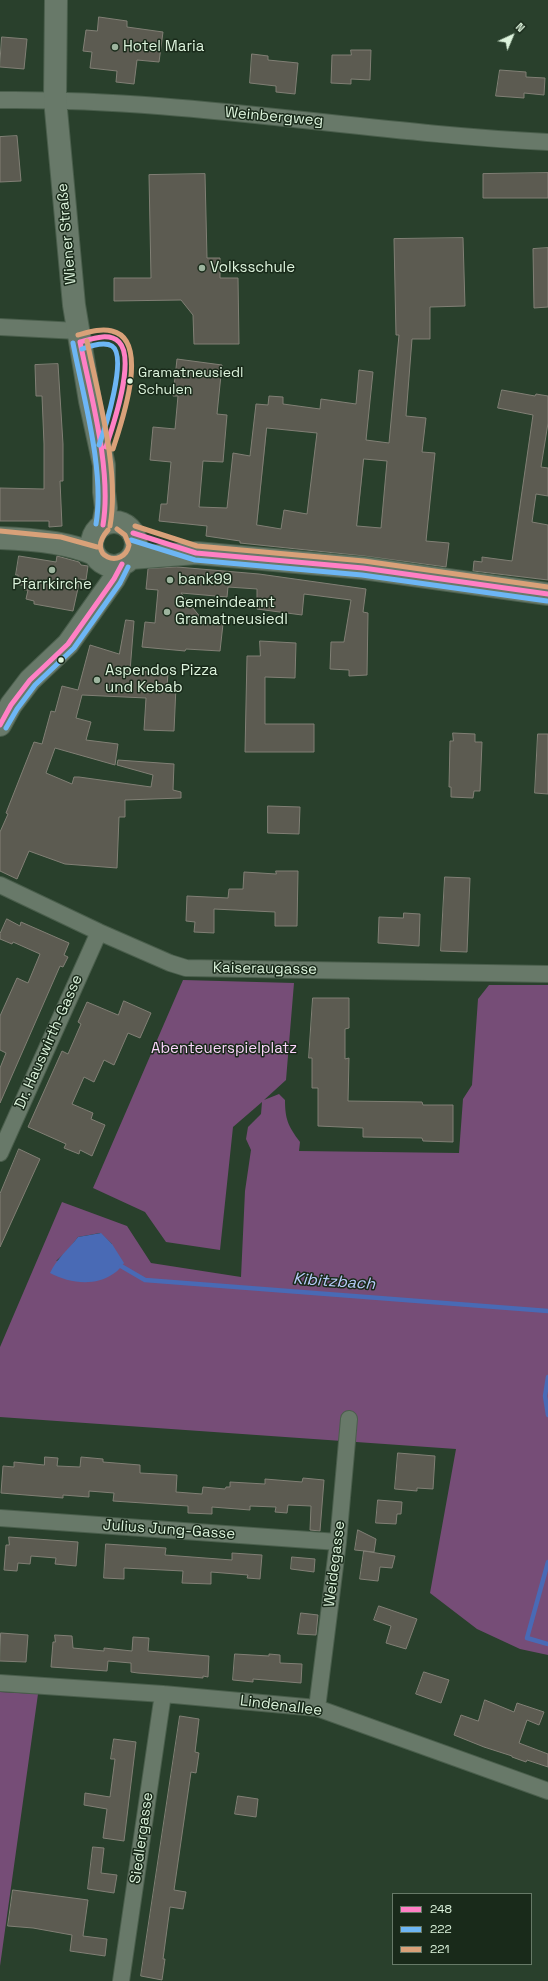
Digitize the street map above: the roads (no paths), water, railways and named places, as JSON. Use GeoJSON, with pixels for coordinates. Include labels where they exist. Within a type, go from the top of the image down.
{"type":"FeatureCollection","features":[{"type":"Feature","properties":{"kind":"main road","name":"Wiener Straße"},"geometry":{"type":"LineString","coordinates":[[56,0],[55,99],[71,282],[90,401],[104,465],[113,490],[113,528]]}},
{"type":"Feature","properties":{"kind":"main road"},"geometry":{"type":"LineString","coordinates":[[0,725],[19,693],[30,680],[68,644],[88,614],[100,575],[112,560],[136,548],[113,528]]}},
{"type":"Feature","properties":{"kind":"main road"},"geometry":{"type":"LineString","coordinates":[[112,560],[92,543],[113,528]]}},
{"type":"Feature","properties":{"kind":"main road"},"geometry":{"type":"LineString","coordinates":[[35,540],[53,536],[113,528],[196,553]]}},
{"type":"Feature","properties":{"kind":"main road"},"geometry":{"type":"LineString","coordinates":[[0,538],[35,540],[83,548],[112,560],[196,553],[363,568],[548,594]]}},
{"type":"Feature","properties":{"kind":"street","name":"Weinbergweg"},"geometry":{"type":"LineString","coordinates":[[0,100],[55,99],[262,115],[491,139],[548,142]]}},
{"type":"Feature","properties":{"kind":"street"},"geometry":{"type":"LineString","coordinates":[[0,327],[78,330]]}},
{"type":"Feature","properties":{"kind":"street","name":"Kaiseraugasse"},"geometry":{"type":"LineString","coordinates":[[0,885],[99,932],[170,963],[186,968],[548,974]]}},
{"type":"Feature","properties":{"kind":"street","name":"Dr. Hauswirth-Gasse"},"geometry":{"type":"LineString","coordinates":[[0,1153],[99,932]]}},
{"type":"Feature","properties":{"kind":"street","name":"Weidegasse"},"geometry":{"type":"LineString","coordinates":[[317,1708],[338,1542],[349,1419]]}},
{"type":"Feature","properties":{"kind":"street","name":"Julius Jung-Gasse"},"geometry":{"type":"LineString","coordinates":[[0,1518],[338,1542]]}},
{"type":"Feature","properties":{"kind":"street","name":"Lindenallee"},"geometry":{"type":"LineString","coordinates":[[0,1684],[163,1694],[317,1708],[548,1791]]}},
{"type":"Feature","properties":{"kind":"street","name":"Siedlergasse"},"geometry":{"type":"LineString","coordinates":[[120,1981],[163,1694]]}},
{"type":"Feature","properties":{"kind":"water"},"geometry":{"type":"Polygon","coordinates":[[[101,1233],[112,1244],[124,1263],[116,1272],[106,1278],[90,1282],[73,1281],[50,1273],[59,1258],[78,1237],[101,1233]]]}},
{"type":"Feature","properties":{"kind":"waterway","name":"Kibitzbach"},"geometry":{"type":"LineString","coordinates":[[121,1266],[145,1280],[548,1311]]}},
{"type":"Feature","properties":{"kind":"waterway"},"geometry":{"type":"LineString","coordinates":[[548,1377],[545,1396],[548,1415]]}},
{"type":"Feature","properties":{"kind":"waterway"},"geometry":{"type":"LineString","coordinates":[[548,1562],[527,1638],[548,1644]]}},
{"type":"Feature","properties":{"kind":"place","name":"Hotel Maria"},"geometry":{"type":"Point","coordinates":[115,47]}},
{"type":"Feature","properties":{"kind":"place","name":"Volksschule"},"geometry":{"type":"Point","coordinates":[202,268]}},
{"type":"Feature","properties":{"kind":"place","name":"Gramatneusiedl Schulen"},"geometry":{"type":"Point","coordinates":[130,381]}},
{"type":"Feature","properties":{"kind":"place","name":"Pfarrkirche"},"geometry":{"type":"Point","coordinates":[52,570]}},
{"type":"Feature","properties":{"kind":"place","name":"bank99"},"geometry":{"type":"Point","coordinates":[170,580]}},
{"type":"Feature","properties":{"kind":"place","name":"Gemeindeamt Gramatneusiedl"},"geometry":{"type":"Point","coordinates":[167,612]}},
{"type":"Feature","properties":{"kind":"place","name":"Aspendos Pizza und Kebab"},"geometry":{"type":"Point","coordinates":[97,680]}},
{"type":"Feature","properties":{"kind":"park label","name":"Abenteuerspielplatz"},"geometry":{"type":"Point","coordinates":[224,1049]}}]}
